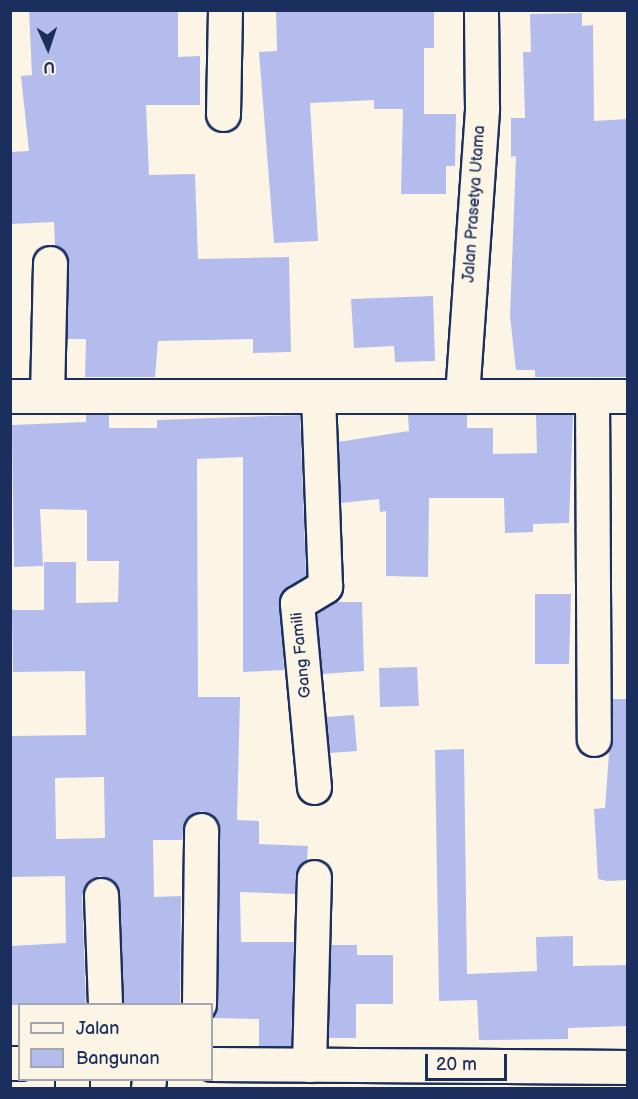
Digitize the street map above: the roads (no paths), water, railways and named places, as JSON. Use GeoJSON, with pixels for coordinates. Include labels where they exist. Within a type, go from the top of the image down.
{"type":"FeatureCollection","features":[{"type":"Feature","properties":{"kind":"street"},"geometry":{"type":"LineString","coordinates":[[223,114],[225,10]]}},
{"type":"Feature","properties":{"kind":"street","name":"Jalan Prasetya Utama"},"geometry":{"type":"LineString","coordinates":[[462,396],[482,108],[481,10]]}},
{"type":"Feature","properties":{"kind":"street"},"geometry":{"type":"LineString","coordinates":[[47,396],[50,263]]}},
{"type":"Feature","properties":{"kind":"street"},"geometry":{"type":"LineString","coordinates":[[10,396],[627,396]]}},
{"type":"Feature","properties":{"kind":"street","name":"Gang Famili"},"geometry":{"type":"LineString","coordinates":[[314,787],[297,603],[325,586],[318,396]]}},
{"type":"Feature","properties":{"kind":"street"},"geometry":{"type":"LineString","coordinates":[[592,396],[594,740]]}},
{"type":"Feature","properties":{"kind":"street"},"geometry":{"type":"LineString","coordinates":[[200,1003],[201,830]]}},
{"type":"Feature","properties":{"kind":"street"},"geometry":{"type":"LineString","coordinates":[[309,1065],[314,877]]}},
{"type":"Feature","properties":{"kind":"street"},"geometry":{"type":"LineString","coordinates":[[101,895],[105,1003]]}},
{"type":"Feature","properties":{"kind":"street"},"geometry":{"type":"LineString","coordinates":[[213,1065],[309,1065],[378,1077],[627,1067]]}}]}
